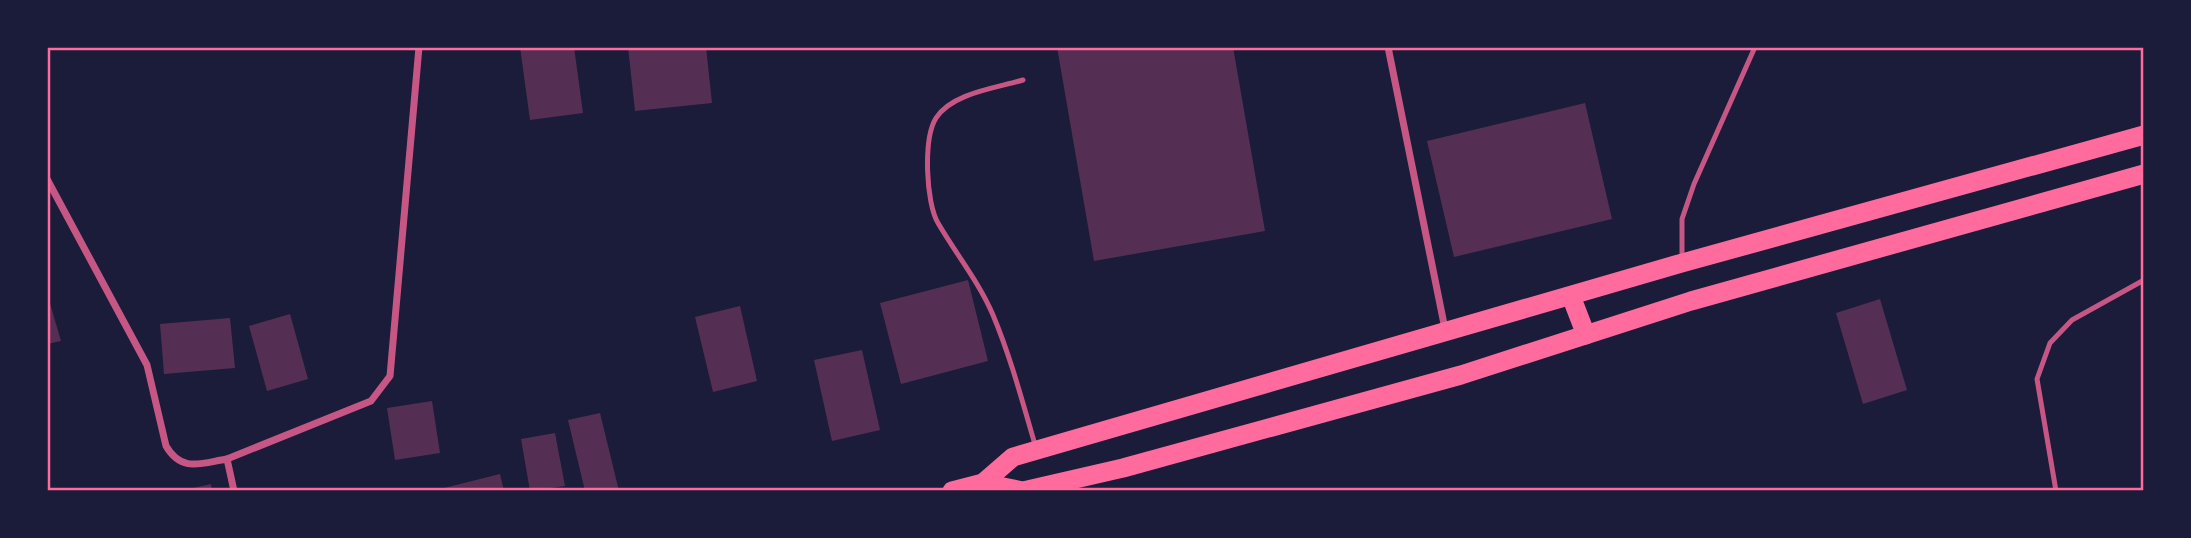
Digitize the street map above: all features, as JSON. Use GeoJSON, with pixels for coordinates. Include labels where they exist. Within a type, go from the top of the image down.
{"type":"FeatureCollection","features":[{"type":"Feature","properties":{"kind":"highway"},"geometry":{"type":"LineString","coordinates":[[952,491],[982,483],[1013,457],[1682,263],[2144,135]]}},
{"type":"Feature","properties":{"kind":"highway"},"geometry":{"type":"LineString","coordinates":[[982,483],[1023,491],[1123,468],[1461,375],[1705,298],[2144,174]]}},
{"type":"Feature","properties":{"kind":"highway"},"geometry":{"type":"LineString","coordinates":[[1571,296],[1586,335]]}},
{"type":"Feature","properties":{"kind":"street"},"geometry":{"type":"LineString","coordinates":[[47,179],[147,365],[166,446],[173,458],[186,465],[228,459],[371,401],[390,376],[419,47]]}},
{"type":"Feature","properties":{"kind":"street"},"geometry":{"type":"LineString","coordinates":[[1388,47],[1446,333]]}},
{"type":"Feature","properties":{"kind":"street"},"geometry":{"type":"LineString","coordinates":[[47,200],[57,199]]}},
{"type":"Feature","properties":{"kind":"street"},"geometry":{"type":"LineString","coordinates":[[228,459],[234,491]]}},
{"type":"Feature","properties":{"kind":"lane"},"geometry":{"type":"LineString","coordinates":[[1682,263],[1682,219],[1706,156],[1755,47]]}},
{"type":"Feature","properties":{"kind":"lane"},"geometry":{"type":"LineString","coordinates":[[1023,80],[954,101],[936,118],[930,137],[927,173],[937,221],[958,251],[992,314],[1037,451]]}},
{"type":"Feature","properties":{"kind":"lane"},"geometry":{"type":"LineString","coordinates":[[2056,491],[2037,379],[2050,343],[2072,320],[2144,280]]}},
{"type":"Feature","properties":{"kind":"building"},"geometry":{"type":"Polygon","coordinates":[[[520,47],[574,47],[583,113],[530,120],[520,47]]]}},
{"type":"Feature","properties":{"kind":"building"},"geometry":{"type":"Polygon","coordinates":[[[628,47],[706,47],[712,103],[635,111],[628,47]]]}},
{"type":"Feature","properties":{"kind":"building"},"geometry":{"type":"Polygon","coordinates":[[[1057,47],[1233,47],[1265,231],[1094,261],[1057,47]]]}},
{"type":"Feature","properties":{"kind":"building"},"geometry":{"type":"Polygon","coordinates":[[[1585,103],[1612,219],[1454,257],[1427,141],[1585,103]]]}},
{"type":"Feature","properties":{"kind":"building"},"geometry":{"type":"Polygon","coordinates":[[[968,280],[988,361],[901,384],[880,303],[968,280]]]}},
{"type":"Feature","properties":{"kind":"building"},"geometry":{"type":"Polygon","coordinates":[[[47,293],[61,341],[47,344],[47,293]]]}},
{"type":"Feature","properties":{"kind":"building"},"geometry":{"type":"Polygon","coordinates":[[[1880,299],[1907,390],[1863,404],[1836,313],[1880,299]]]}},
{"type":"Feature","properties":{"kind":"building"},"geometry":{"type":"Polygon","coordinates":[[[740,306],[757,381],[713,392],[695,317],[740,306]]]}},
{"type":"Feature","properties":{"kind":"building"},"geometry":{"type":"Polygon","coordinates":[[[290,314],[308,379],[267,391],[249,326],[290,314]]]}},
{"type":"Feature","properties":{"kind":"building"},"geometry":{"type":"Polygon","coordinates":[[[230,318],[235,368],[164,374],[160,324],[230,318]]]}},
{"type":"Feature","properties":{"kind":"building"},"geometry":{"type":"Polygon","coordinates":[[[862,350],[880,430],[832,441],[814,360],[862,350]]]}},
{"type":"Feature","properties":{"kind":"building"},"geometry":{"type":"Polygon","coordinates":[[[432,401],[440,453],[395,460],[387,408],[432,401]]]}},
{"type":"Feature","properties":{"kind":"building"},"geometry":{"type":"Polygon","coordinates":[[[600,413],[619,491],[585,491],[568,420],[600,413]]]}},
{"type":"Feature","properties":{"kind":"building"},"geometry":{"type":"Polygon","coordinates":[[[555,433],[565,486],[530,491],[521,439],[555,433]]]}},
{"type":"Feature","properties":{"kind":"building"},"geometry":{"type":"Polygon","coordinates":[[[500,474],[504,491],[436,491],[436,490],[500,474]]]}},
{"type":"Feature","properties":{"kind":"building"},"geometry":{"type":"Polygon","coordinates":[[[211,484],[212,491],[185,491],[185,490],[211,484]]]}}]}
